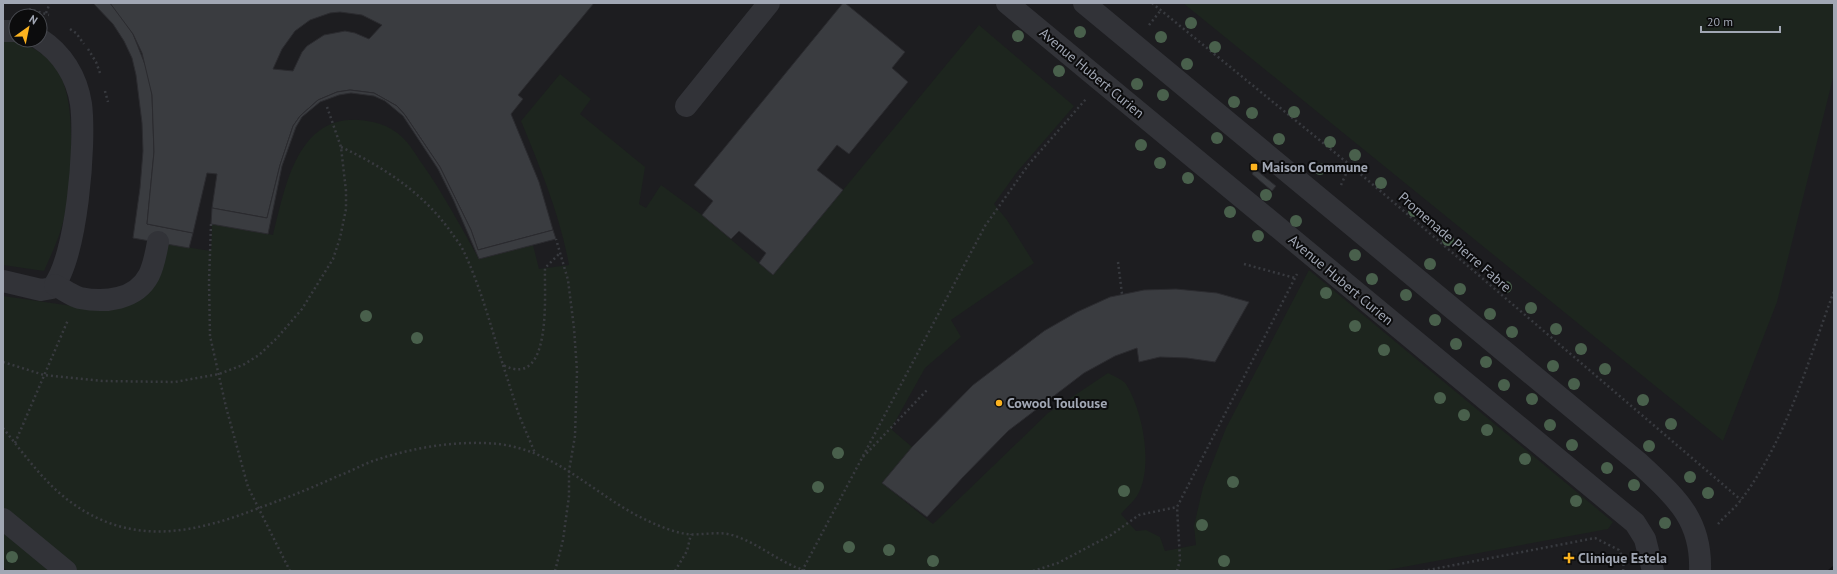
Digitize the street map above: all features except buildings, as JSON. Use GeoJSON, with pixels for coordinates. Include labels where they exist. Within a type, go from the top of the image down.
{"type":"FeatureCollection","features":[{"type":"Feature","properties":{"kind":"street"},"geometry":{"type":"LineString","coordinates":[[686,106],[769,3]]}},
{"type":"Feature","properties":{"kind":"street","name":"Avenue Hubert Curien"},"geometry":{"type":"LineString","coordinates":[[1007,3],[1307,253],[1635,523],[1645,539],[1653,571]]}},
{"type":"Feature","properties":{"kind":"street"},"geometry":{"type":"LineString","coordinates":[[1084,3],[1639,462],[1668,490],[1688,514],[1698,535],[1700,571]]}},
{"type":"Feature","properties":{"kind":"street"},"geometry":{"type":"LineString","coordinates":[[3,281],[41,290],[52,288],[55,285],[65,266],[80,187],[81,103],[72,74],[53,47],[48,44]]}},
{"type":"Feature","properties":{"kind":"street"},"geometry":{"type":"LineString","coordinates":[[55,285],[79,297],[96,300],[127,296],[139,287],[149,275],[158,242]]}},
{"type":"Feature","properties":{"kind":"street"},"geometry":{"type":"LineString","coordinates":[[3,519],[66,571]]}},
{"type":"Feature","properties":{"kind":"path","name":"Promenade Pierre Fabre"},"geometry":{"type":"LineString","coordinates":[[1152,3],[1350,165],[1741,500]]}},
{"type":"Feature","properties":{"kind":"path"},"geometry":{"type":"LineString","coordinates":[[1133,44],[1161,10]]}},
{"type":"Feature","properties":{"kind":"path"},"geometry":{"type":"LineString","coordinates":[[802,570],[985,226],[1029,164],[1102,82]]}},
{"type":"Feature","properties":{"kind":"path"},"geometry":{"type":"LineString","coordinates":[[3,362],[44,375],[102,381],[175,382],[219,374],[243,365],[259,355],[277,338],[302,309],[333,259],[340,238],[346,209],[346,191],[341,147],[327,107]]}},
{"type":"Feature","properties":{"kind":"path"},"geometry":{"type":"LineString","coordinates":[[341,147],[394,175],[426,202],[446,225],[464,251],[482,294],[519,415],[535,454]]}},
{"type":"Feature","properties":{"kind":"path"},"geometry":{"type":"LineString","coordinates":[[1330,207],[1350,165]]}},
{"type":"Feature","properties":{"kind":"path"},"geometry":{"type":"LineString","coordinates":[[211,224],[209,282],[210,336],[226,407],[248,487],[290,571]]}},
{"type":"Feature","properties":{"kind":"path"},"geometry":{"type":"LineString","coordinates":[[555,571],[563,540],[570,496],[570,471],[575,423],[576,351],[568,280],[559,254],[556,239]]}},
{"type":"Feature","properties":{"kind":"path"},"geometry":{"type":"LineString","coordinates":[[1177,571],[1180,560],[1177,506],[1307,253]]}},
{"type":"Feature","properties":{"kind":"path"},"geometry":{"type":"LineString","coordinates":[[503,365],[511,369],[523,369],[531,365],[538,354],[544,328],[545,268],[559,254]]}},
{"type":"Feature","properties":{"kind":"path"},"geometry":{"type":"LineString","coordinates":[[1118,262],[1122,294]]}},
{"type":"Feature","properties":{"kind":"path"},"geometry":{"type":"LineString","coordinates":[[1244,264],[1295,278]]}},
{"type":"Feature","properties":{"kind":"path"},"geometry":{"type":"LineString","coordinates":[[1716,526],[1741,500],[1769,456],[1791,410],[1834,290]]}},
{"type":"Feature","properties":{"kind":"path"},"geometry":{"type":"LineString","coordinates":[[15,442],[71,314]]}},
{"type":"Feature","properties":{"kind":"path"},"geometry":{"type":"LineString","coordinates":[[861,460],[928,389]]}},
{"type":"Feature","properties":{"kind":"path"},"geometry":{"type":"LineString","coordinates":[[3,428],[41,475],[72,503],[104,522],[133,531],[163,532],[188,530],[217,524],[258,509],[379,459],[445,444],[472,442],[501,444],[535,454],[553,461],[570,471],[635,514],[666,528],[687,534],[721,533],[736,536],[802,570],[807,571]]}},
{"type":"Feature","properties":{"kind":"path"},"geometry":{"type":"LineString","coordinates":[[1034,571],[1058,563],[1105,539],[1139,514],[1177,506]]}},
{"type":"Feature","properties":{"kind":"path"},"geometry":{"type":"LineString","coordinates":[[675,571],[687,551],[691,534]]}},
{"type":"Feature","properties":{"kind":"path"},"geometry":{"type":"LineString","coordinates":[[1423,571],[1595,538],[1619,550],[1623,559]]}},
{"type":"Feature","properties":{"kind":"shaded area"},"geometry":{"type":"Polygon","coordinates":[[[3,3],[1834,3],[1834,565],[1827,571],[3,571],[3,3]]]}},
{"type":"Feature","properties":{"kind":"shaded area"},"geometry":{"type":"Polygon","coordinates":[[[1183,3],[1834,3],[1834,74],[1777,302],[1723,441],[1183,3]]]}},
{"type":"Feature","properties":{"kind":"shaded area"},"geometry":{"type":"Polygon","coordinates":[[[979,25],[1074,106],[1017,172],[994,204],[1007,220],[1034,263],[951,320],[961,337],[925,368],[891,429],[912,447],[882,483],[933,524],[1048,413],[1108,373],[1126,384],[1132,395],[1141,424],[1144,440],[1145,470],[1142,484],[1137,496],[1121,514],[1136,531],[1146,530],[1160,537],[1165,551],[1196,545],[1194,526],[1203,487],[1226,428],[1309,270],[1613,522],[1608,529],[1382,571],[77,571],[3,510],[3,296],[86,308],[120,305],[166,244],[211,251],[212,224],[273,235],[289,177],[297,159],[307,142],[321,130],[338,122],[359,120],[381,124],[401,136],[413,150],[438,188],[479,259],[533,245],[539,269],[569,265],[555,210],[521,121],[560,74],[591,99],[580,114],[645,167],[639,204],[646,208],[661,185],[702,215],[773,275],[979,25]]]}},
{"type":"Feature","properties":{"kind":"shaded area"},"geometry":{"type":"Polygon","coordinates":[[[3,40],[8,41],[8,48],[32,48],[36,50],[50,61],[60,75],[69,105],[71,124],[71,163],[65,214],[56,243],[44,271],[3,265],[3,40]]]}},
{"type":"Feature","properties":{"kind":"shaded area"},"geometry":{"type":"Polygon","coordinates":[[[3,530],[53,571],[8,571],[3,567],[3,530]]]}},
{"type":"Feature","properties":{"kind":"place","name":"Maison Commune"},"geometry":{"type":"Point","coordinates":[1254,167]}},
{"type":"Feature","properties":{"kind":"place","name":"Cowool Toulouse"},"geometry":{"type":"Point","coordinates":[999,403]}},
{"type":"Feature","properties":{"kind":"place","name":"Clinique Estela"},"geometry":{"type":"Point","coordinates":[1569,558]}}]}
